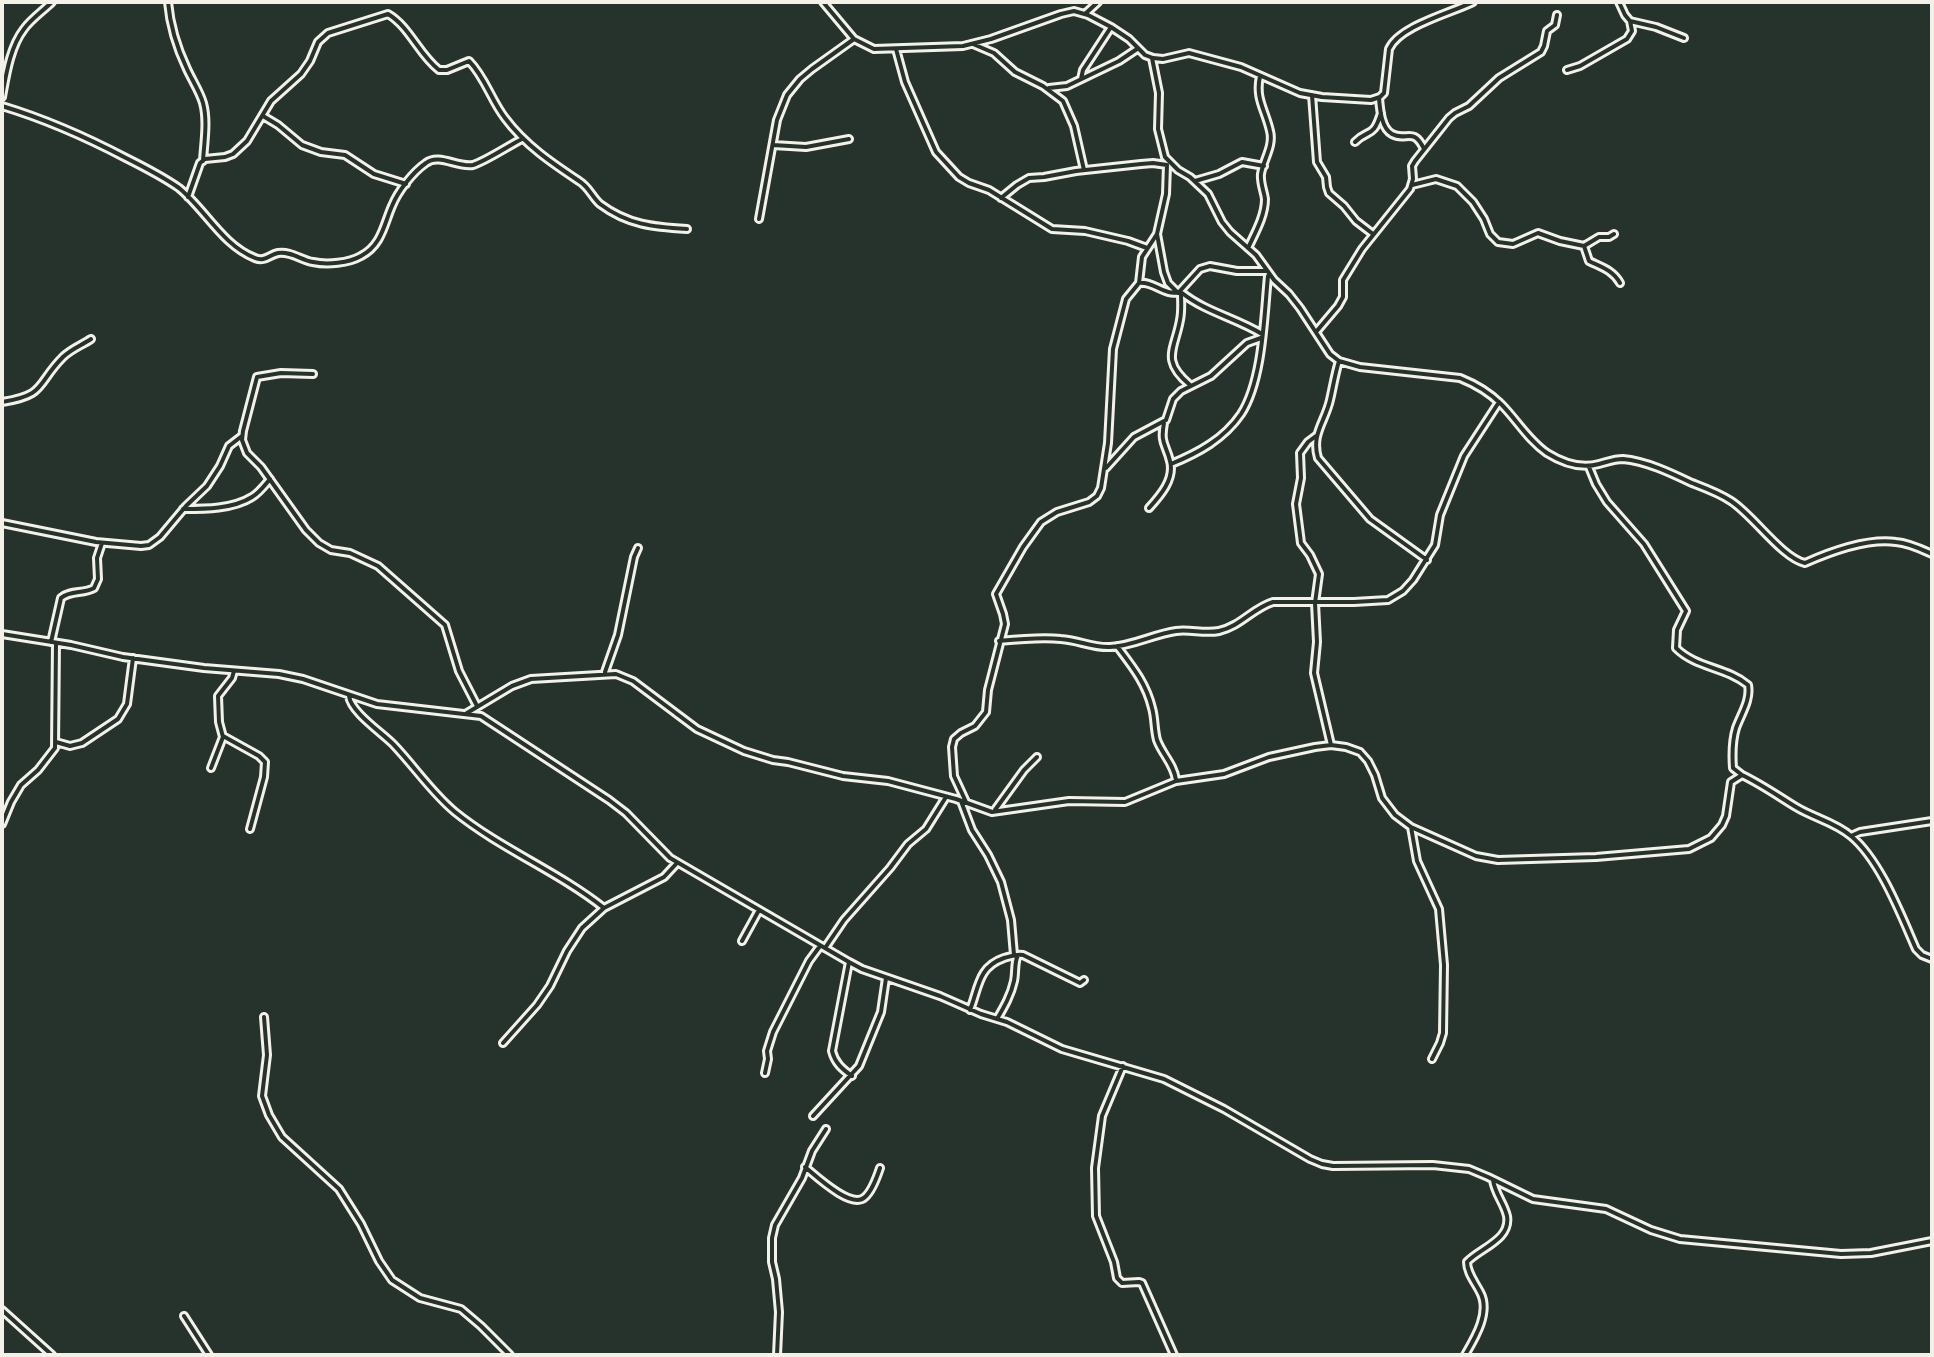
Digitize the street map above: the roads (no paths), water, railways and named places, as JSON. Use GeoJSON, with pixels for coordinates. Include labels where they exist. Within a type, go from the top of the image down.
{"type":"FeatureCollection","features":[{"type":"Feature","properties":{"kind":"street"},"geometry":{"type":"LineString","coordinates":[[2,97],[19,36],[52,2]]}},
{"type":"Feature","properties":{"kind":"street"},"geometry":{"type":"LineString","coordinates":[[168,2],[175,40],[203,103],[203,161]]}},
{"type":"Feature","properties":{"kind":"street"},"geometry":{"type":"LineString","coordinates":[[823,2],[854,39],[874,49],[963,46],[1069,12],[1084,14],[1111,27],[1152,58],[1163,59],[1189,53],[1232,64],[1300,93],[1358,100],[1379,98],[1384,93],[1391,44],[1411,29],[1473,2]]}},
{"type":"Feature","properties":{"kind":"street"},"geometry":{"type":"LineString","coordinates":[[1084,14],[1098,2]]}},
{"type":"Feature","properties":{"kind":"street"},"geometry":{"type":"LineString","coordinates":[[1567,70],[1580,66],[1627,39],[1632,31],[1630,21],[1619,2]]}},
{"type":"Feature","properties":{"kind":"street"},"geometry":{"type":"LineString","coordinates":[[188,197],[200,163],[233,154],[247,141],[271,101],[301,74],[318,42],[328,33],[388,14],[399,22],[439,70],[469,61],[494,104],[522,139],[585,186],[608,209],[643,225],[687,229]]}},
{"type":"Feature","properties":{"kind":"street"},"geometry":{"type":"LineString","coordinates":[[1412,185],[1412,166],[1424,149],[1455,113],[1469,106],[1499,78],[1541,52],[1547,31],[1555,25],[1557,15]]}},
{"type":"Feature","properties":{"kind":"street"},"geometry":{"type":"LineString","coordinates":[[1630,21],[1684,38]]}},
{"type":"Feature","properties":{"kind":"street"},"geometry":{"type":"LineString","coordinates":[[1081,79],[1083,70],[1111,27]]}},
{"type":"Feature","properties":{"kind":"street"},"geometry":{"type":"LineString","coordinates":[[759,219],[777,120],[787,95],[800,79],[854,39]]}},
{"type":"Feature","properties":{"kind":"street"},"geometry":{"type":"LineString","coordinates":[[971,44],[994,53],[1015,72],[1063,101],[1074,126],[1084,170]]}},
{"type":"Feature","properties":{"kind":"street"},"geometry":{"type":"LineString","coordinates":[[896,49],[905,82],[936,152],[959,177],[989,190],[1052,229],[1085,231],[1147,248]]}},
{"type":"Feature","properties":{"kind":"street"},"geometry":{"type":"LineString","coordinates":[[1046,88],[1067,86],[1137,49]]}},
{"type":"Feature","properties":{"kind":"street"},"geometry":{"type":"LineString","coordinates":[[967,804],[954,776],[952,747],[954,739],[975,726],[986,712],[988,690],[1005,624],[996,594],[1041,522],[1049,516],[1089,502],[1101,488],[1108,443],[1113,349],[1126,299],[1139,283],[1141,263],[1157,234],[1166,194],[1166,162],[1158,129],[1159,93],[1152,58]]}},
{"type":"Feature","properties":{"kind":"street"},"geometry":{"type":"LineString","coordinates":[[1248,248],[1263,213],[1265,201],[1261,173],[1271,140],[1271,131],[1257,93],[1260,76]]}},
{"type":"Feature","properties":{"kind":"street"},"geometry":{"type":"LineString","coordinates":[[1312,95],[1317,162],[1326,177],[1329,193],[1373,234]]}},
{"type":"Feature","properties":{"kind":"street"},"geometry":{"type":"LineString","coordinates":[[1379,98],[1384,125],[1393,135],[1416,137],[1424,149]]}},
{"type":"Feature","properties":{"kind":"street"},"geometry":{"type":"LineString","coordinates":[[2,106],[110,149],[154,173],[178,188],[227,238],[256,259],[278,253],[313,262],[337,262],[360,257],[374,245],[387,225],[392,204],[406,184],[428,161],[471,165],[522,139]]}},
{"type":"Feature","properties":{"kind":"street"},"geometry":{"type":"LineString","coordinates":[[1355,142],[1372,132],[1381,113]]}},
{"type":"Feature","properties":{"kind":"street"},"geometry":{"type":"LineString","coordinates":[[263,116],[302,145],[345,155],[374,174],[406,184]]}},
{"type":"Feature","properties":{"kind":"street"},"geometry":{"type":"LineString","coordinates":[[773,145],[806,147],[849,139]]}},
{"type":"Feature","properties":{"kind":"street"},"geometry":{"type":"LineString","coordinates":[[1001,198],[1029,178],[1166,162],[1195,181],[1208,194],[1222,222],[1300,308],[1330,354],[1339,361],[1374,369],[1460,378],[1499,402],[1548,454],[1589,467],[1625,459],[1700,486],[1729,499],[1783,549],[1803,563],[1837,549],[1886,541],[1904,543],[1932,554]]}},
{"type":"Feature","properties":{"kind":"street"},"geometry":{"type":"LineString","coordinates":[[1195,181],[1219,174],[1242,162],[1264,166]]}},
{"type":"Feature","properties":{"kind":"street"},"geometry":{"type":"LineString","coordinates":[[1316,332],[1338,306],[1343,297],[1343,280],[1373,234],[1412,185],[1436,179],[1457,186],[1473,202],[1493,238],[1502,243],[1513,244],[1538,233],[1584,246],[1599,237],[1614,234]]}},
{"type":"Feature","properties":{"kind":"street"},"geometry":{"type":"LineString","coordinates":[[1157,234],[1168,283],[1192,301],[1239,321],[1262,336]]}},
{"type":"Feature","properties":{"kind":"street"},"geometry":{"type":"LineString","coordinates":[[1584,246],[1589,261],[1607,269],[1620,283]]}},
{"type":"Feature","properties":{"kind":"street"},"geometry":{"type":"LineString","coordinates":[[1190,385],[1179,374],[1171,356],[1181,315],[1179,293],[1200,269],[1210,266],[1268,272]]}},
{"type":"Feature","properties":{"kind":"street"},"geometry":{"type":"LineString","coordinates":[[1171,464],[1205,448],[1240,415],[1251,393],[1262,336],[1268,272]]}},
{"type":"Feature","properties":{"kind":"street"},"geometry":{"type":"LineString","coordinates":[[1139,283],[1145,282],[1165,292],[1179,293]]}},
{"type":"Feature","properties":{"kind":"street"},"geometry":{"type":"LineString","coordinates":[[1104,470],[1134,437],[1164,421],[1173,399],[1190,385],[1211,376],[1247,343],[1262,336]]}},
{"type":"Feature","properties":{"kind":"street"},"geometry":{"type":"LineString","coordinates":[[2,402],[28,396],[37,390],[66,353],[91,339]]}},
{"type":"Feature","properties":{"kind":"street"},"geometry":{"type":"LineString","coordinates":[[1339,361],[1329,402],[1316,436],[1318,458],[1363,511],[1427,560]]}},
{"type":"Feature","properties":{"kind":"street"},"geometry":{"type":"LineString","coordinates":[[313,374],[281,373],[257,377],[242,436],[244,447],[319,543],[378,566],[445,625],[459,671],[477,706]]}},
{"type":"Feature","properties":{"kind":"street"},"geometry":{"type":"LineString","coordinates":[[999,641],[1062,639],[1096,647],[1117,646],[1174,632],[1219,631],[1246,620],[1263,605],[1273,602],[1388,600],[1403,591],[1427,560],[1435,545],[1443,507],[1464,456],[1499,402]]}},
{"type":"Feature","properties":{"kind":"street"},"geometry":{"type":"LineString","coordinates":[[1149,508],[1164,492],[1170,475],[1171,464],[1162,442],[1164,421]]}},
{"type":"Feature","properties":{"kind":"street"},"geometry":{"type":"LineString","coordinates":[[2,523],[102,543],[141,546],[155,543],[207,486],[229,446],[242,436]]}},
{"type":"Feature","properties":{"kind":"street"},"geometry":{"type":"LineString","coordinates":[[1316,436],[1300,453],[1301,478],[1296,504],[1301,543],[1319,574],[1315,603],[1317,642],[1314,673],[1331,745]]}},
{"type":"Feature","properties":{"kind":"street"},"geometry":{"type":"LineString","coordinates":[[1589,467],[1607,502],[1644,544],[1686,611],[1677,630],[1676,648],[1691,661],[1721,670],[1748,685],[1749,694],[1732,750],[1733,768],[1851,836],[1872,859],[1916,949],[1932,959]]}},
{"type":"Feature","properties":{"kind":"street"},"geometry":{"type":"LineString","coordinates":[[183,509],[213,508],[254,497],[270,479]]}},
{"type":"Feature","properties":{"kind":"street"},"geometry":{"type":"LineString","coordinates":[[2,824],[21,785],[55,748],[53,642],[61,598],[68,593],[94,588],[102,543]]}},
{"type":"Feature","properties":{"kind":"street"},"geometry":{"type":"LineString","coordinates":[[605,673],[618,635],[638,548]]}},
{"type":"Feature","properties":{"kind":"street"},"geometry":{"type":"LineString","coordinates":[[2,634],[133,658],[279,674],[377,704],[481,716],[609,800],[677,863],[849,962],[1029,1032],[1062,1049],[1164,1079],[1322,1164],[1469,1169],[1533,1199],[1606,1209],[1651,1230],[1680,1239],[1841,1254],[1871,1253],[1932,1241]]}},
{"type":"Feature","properties":{"kind":"street"},"geometry":{"type":"LineString","coordinates":[[1117,646],[1148,692],[1156,738],[1175,771],[1176,781]]}},
{"type":"Feature","properties":{"kind":"street"},"geometry":{"type":"LineString","coordinates":[[56,742],[70,746],[82,743],[118,719],[127,704],[133,658]]}},
{"type":"Feature","properties":{"kind":"street"},"geometry":{"type":"LineString","coordinates":[[211,768],[223,736],[218,696],[234,671]]}},
{"type":"Feature","properties":{"kind":"street"},"geometry":{"type":"LineString","coordinates":[[466,713],[512,686],[531,679],[616,674],[633,681],[697,729],[744,751],[830,773],[888,781],[994,812],[1069,801],[1125,802],[1176,781],[1224,774],[1269,757],[1315,747],[1346,747],[1365,756],[1387,807],[1411,827],[1488,859],[1596,857],[1689,849],[1711,838],[1722,825],[1731,782],[1742,775]]}},
{"type":"Feature","properties":{"kind":"street"},"geometry":{"type":"LineString","coordinates":[[349,696],[357,711],[394,745],[428,787],[457,813],[604,908]]}},
{"type":"Feature","properties":{"kind":"street"},"geometry":{"type":"LineString","coordinates":[[223,736],[252,751],[265,762],[250,829]]}},
{"type":"Feature","properties":{"kind":"street"},"geometry":{"type":"LineString","coordinates":[[994,812],[1037,757]]}},
{"type":"Feature","properties":{"kind":"street"},"geometry":{"type":"LineString","coordinates":[[765,1073],[773,1032],[809,961],[908,844],[926,829],[946,797]]}},
{"type":"Feature","properties":{"kind":"street"},"geometry":{"type":"LineString","coordinates":[[961,801],[972,830],[1001,882],[1011,920],[1016,954],[1015,976],[1009,997],[997,1019]]}},
{"type":"Feature","properties":{"kind":"street"},"geometry":{"type":"LineString","coordinates":[[1851,836],[1932,821]]}},
{"type":"Feature","properties":{"kind":"street"},"geometry":{"type":"LineString","coordinates":[[1411,827],[1417,861],[1439,909],[1442,937],[1443,1033],[1432,1059]]}},
{"type":"Feature","properties":{"kind":"street"},"geometry":{"type":"LineString","coordinates":[[503,1043],[537,1005],[582,928],[604,908],[664,877],[677,863]]}},
{"type":"Feature","properties":{"kind":"street"},"geometry":{"type":"LineString","coordinates":[[742,941],[759,910]]}},
{"type":"Feature","properties":{"kind":"street"},"geometry":{"type":"LineString","coordinates":[[970,1010],[985,969],[998,960],[1016,954],[1080,983],[1084,980]]}},
{"type":"Feature","properties":{"kind":"street"},"geometry":{"type":"LineString","coordinates":[[849,962],[832,1051],[834,1060],[852,1076]]}},
{"type":"Feature","properties":{"kind":"street"},"geometry":{"type":"LineString","coordinates":[[813,1116],[859,1066],[881,1012],[886,977]]}},
{"type":"Feature","properties":{"kind":"street"},"geometry":{"type":"LineString","coordinates":[[264,1017],[267,1055],[262,1096],[282,1137],[339,1189],[392,1280],[420,1298],[461,1309],[510,1355]]}},
{"type":"Feature","properties":{"kind":"street"},"geometry":{"type":"LineString","coordinates":[[1123,1066],[1102,1116],[1095,1168],[1096,1216],[1117,1278],[1122,1283],[1142,1283],[1174,1355]]}},
{"type":"Feature","properties":{"kind":"street"},"geometry":{"type":"LineString","coordinates":[[777,1355],[779,1312],[772,1238],[775,1225],[826,1129]]}},
{"type":"Feature","properties":{"kind":"street"},"geometry":{"type":"LineString","coordinates":[[805,1167],[840,1194],[856,1201],[868,1195],[880,1168]]}},
{"type":"Feature","properties":{"kind":"street"},"geometry":{"type":"LineString","coordinates":[[1465,1355],[1477,1332],[1484,1306],[1482,1294],[1468,1271],[1467,1262],[1506,1230],[1506,1214],[1496,1195],[1493,1180]]}},
{"type":"Feature","properties":{"kind":"street"},"geometry":{"type":"LineString","coordinates":[[2,1310],[52,1355]]}},
{"type":"Feature","properties":{"kind":"street"},"geometry":{"type":"LineString","coordinates":[[184,1316],[209,1355]]}}]}
